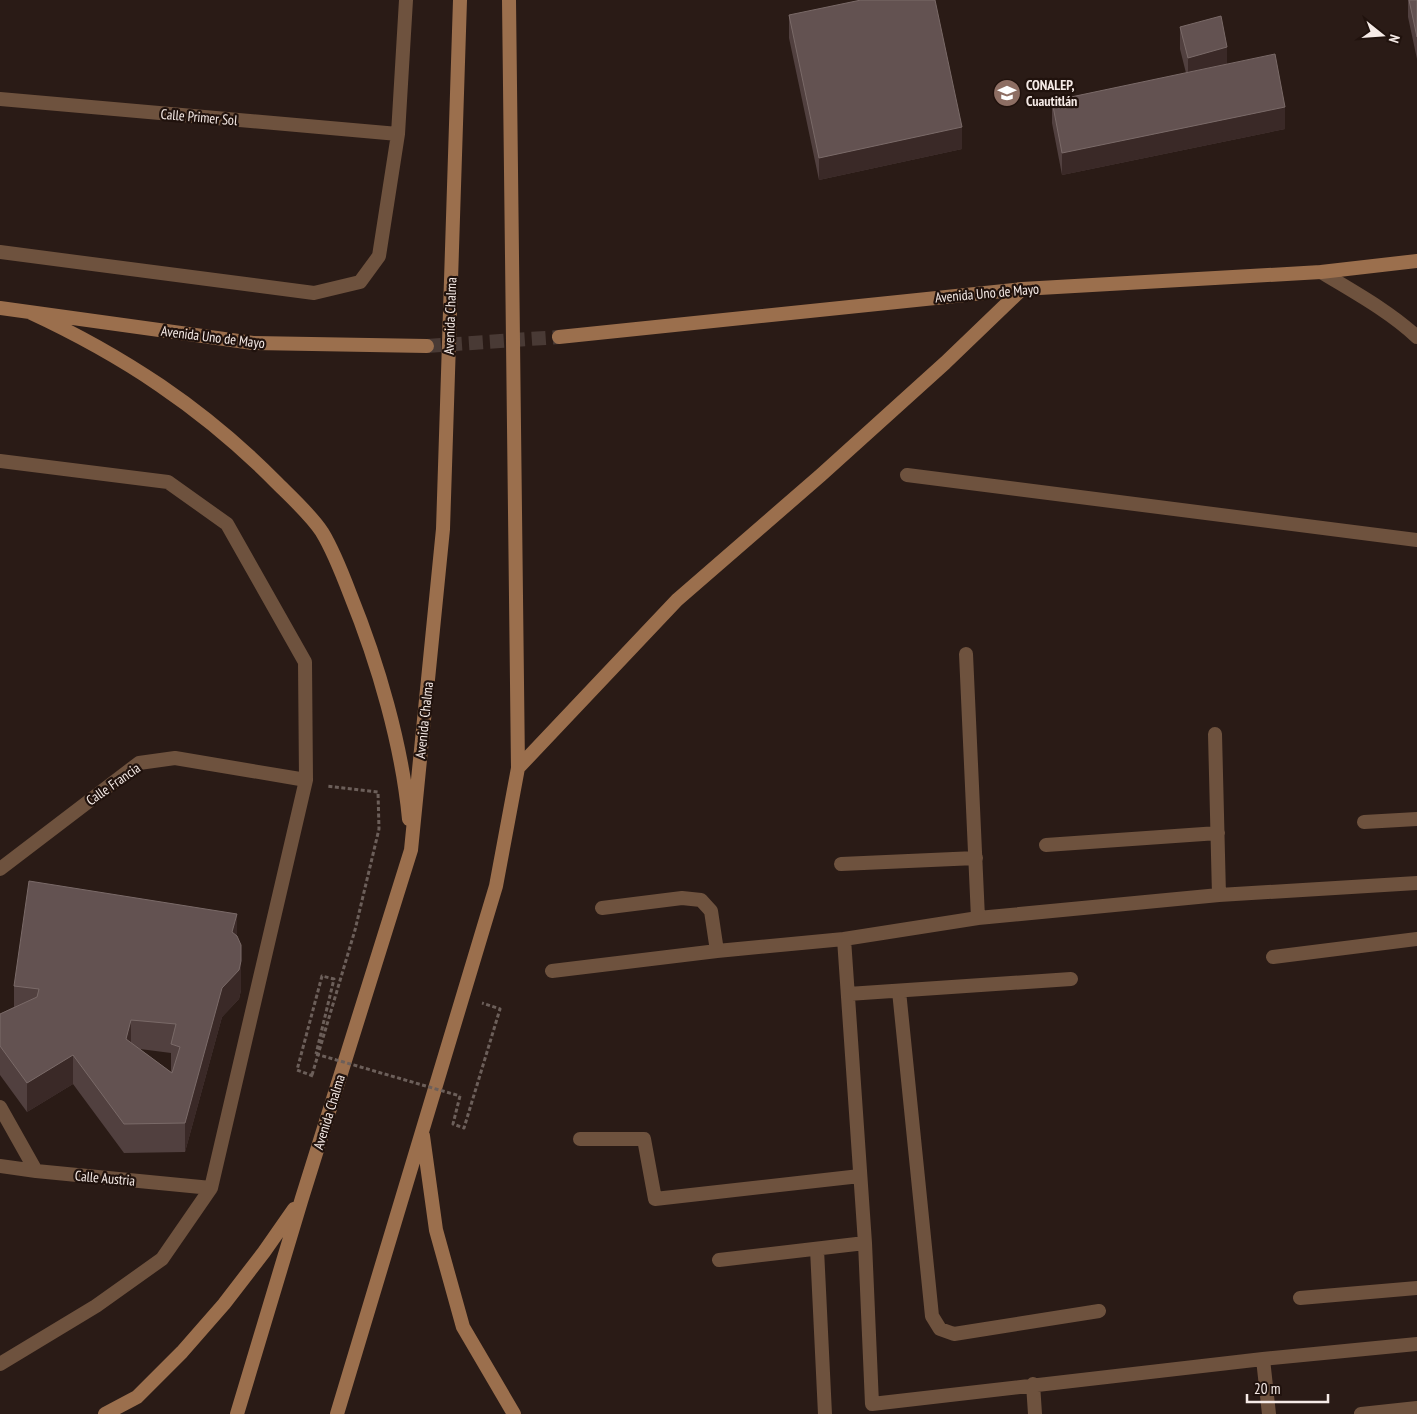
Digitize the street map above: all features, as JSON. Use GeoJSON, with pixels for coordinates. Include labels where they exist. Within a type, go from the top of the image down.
{"type":"FeatureCollection","features":[{"type":"Feature","properties":{"kind":"main road","name":"Avenida Chalma"},"geometry":{"type":"LineString","coordinates":[[237,1414],[302,1198],[411,850],[443,529],[460,0]]}},
{"type":"Feature","properties":{"kind":"main road"},"geometry":{"type":"LineString","coordinates":[[337,1414],[496,886],[518,768],[509,0]]}},
{"type":"Feature","properties":{"kind":"main road","name":"Avenida Uno de Mayo"},"geometry":{"type":"LineString","coordinates":[[558,338],[1022,289],[1321,272],[1417,261]]}},
{"type":"Feature","properties":{"kind":"main road"},"geometry":{"type":"LineString","coordinates":[[518,768],[677,600],[916,390],[1022,289]]}},
{"type":"Feature","properties":{"kind":"main road","name":"Avenida Uno de Mayo"},"geometry":{"type":"LineString","coordinates":[[0,308],[253,343],[427,346]]}},
{"type":"Feature","properties":{"kind":"main road"},"geometry":{"type":"LineString","coordinates":[[29,312],[113,354],[153,379],[192,407],[260,465],[292,497],[321,532],[343,578],[362,625],[378,674],[401,768],[411,850]]}},
{"type":"Feature","properties":{"kind":"main road"},"geometry":{"type":"LineString","coordinates":[[423,1132],[436,1230],[463,1327],[514,1414]]}},
{"type":"Feature","properties":{"kind":"main road"},"geometry":{"type":"LineString","coordinates":[[105,1414],[137,1397],[182,1352],[230,1297],[302,1198]]}},
{"type":"Feature","properties":{"kind":"street"},"geometry":{"type":"LineString","coordinates":[[0,252],[314,293],[360,282],[379,256],[398,134],[406,0]]}},
{"type":"Feature","properties":{"kind":"street","name":"Calle Primer Sol"},"geometry":{"type":"LineString","coordinates":[[0,99],[398,134]]}},
{"type":"Feature","properties":{"kind":"street"},"geometry":{"type":"LineString","coordinates":[[1321,272],[1403,324],[1417,337]]}},
{"type":"Feature","properties":{"kind":"street"},"geometry":{"type":"LineString","coordinates":[[0,461],[168,482],[227,524],[305,662],[306,780],[211,1188],[162,1259],[96,1306],[0,1364]]}},
{"type":"Feature","properties":{"kind":"street"},"geometry":{"type":"LineString","coordinates":[[907,475],[1417,540]]}},
{"type":"Feature","properties":{"kind":"street"},"geometry":{"type":"LineString","coordinates":[[966,654],[978,918]]}},
{"type":"Feature","properties":{"kind":"street"},"geometry":{"type":"LineString","coordinates":[[1215,734],[1219,894]]}},
{"type":"Feature","properties":{"kind":"street","name":"Calle Francia"},"geometry":{"type":"LineString","coordinates":[[0,869],[139,763],[176,758],[306,780]]}},
{"type":"Feature","properties":{"kind":"street"},"geometry":{"type":"LineString","coordinates":[[1364,822],[1417,819]]}},
{"type":"Feature","properties":{"kind":"street"},"geometry":{"type":"LineString","coordinates":[[1046,845],[1218,833]]}},
{"type":"Feature","properties":{"kind":"street"},"geometry":{"type":"LineString","coordinates":[[840,864],[976,858]]}},
{"type":"Feature","properties":{"kind":"street"},"geometry":{"type":"LineString","coordinates":[[552,971],[844,938],[978,918],[1219,894],[1417,884]]}},
{"type":"Feature","properties":{"kind":"street"},"geometry":{"type":"LineString","coordinates":[[602,908],[682,898],[701,900],[710,911],[717,951]]}},
{"type":"Feature","properties":{"kind":"street"},"geometry":{"type":"LineString","coordinates":[[844,938],[865,1243],[872,1404],[1033,1384],[1417,1344]]}},
{"type":"Feature","properties":{"kind":"street"},"geometry":{"type":"LineString","coordinates":[[1273,957],[1417,939]]}},
{"type":"Feature","properties":{"kind":"street"},"geometry":{"type":"LineString","coordinates":[[848,994],[1071,979]]}},
{"type":"Feature","properties":{"kind":"street"},"geometry":{"type":"LineString","coordinates":[[899,991],[932,1316],[940,1328],[954,1334],[1099,1311]]}},
{"type":"Feature","properties":{"kind":"street"},"geometry":{"type":"LineString","coordinates":[[0,1107],[36,1172]]}},
{"type":"Feature","properties":{"kind":"street"},"geometry":{"type":"LineString","coordinates":[[580,1139],[644,1139],[655,1199],[860,1176]]}},
{"type":"Feature","properties":{"kind":"street","name":"Calle Austria"},"geometry":{"type":"LineString","coordinates":[[0,1166],[36,1172],[211,1188]]}},
{"type":"Feature","properties":{"kind":"street"},"geometry":{"type":"LineString","coordinates":[[719,1260],[865,1243]]}},
{"type":"Feature","properties":{"kind":"street"},"geometry":{"type":"LineString","coordinates":[[817,1249],[825,1414]]}},
{"type":"Feature","properties":{"kind":"street"},"geometry":{"type":"LineString","coordinates":[[1300,1298],[1417,1288]]}},
{"type":"Feature","properties":{"kind":"street"},"geometry":{"type":"LineString","coordinates":[[1262,1359],[1269,1414]]}},
{"type":"Feature","properties":{"kind":"street"},"geometry":{"type":"LineString","coordinates":[[1033,1384],[1035,1414]]}},
{"type":"Feature","properties":{"kind":"street"},"geometry":{"type":"LineString","coordinates":[[1361,1414],[1417,1408]]}},
{"type":"Feature","properties":{"kind":"path"},"geometry":{"type":"LineString","coordinates":[[306,780],[320,785],[378,792],[379,829],[354,930],[312,1075]]}},
{"type":"Feature","properties":{"kind":"path"},"geometry":{"type":"LineString","coordinates":[[297,1070],[322,976],[334,979],[316,1054],[460,1096],[453,1124],[464,1128],[500,1009]]}},
{"type":"Feature","properties":{"kind":"building"},"geometry":{"type":"Polygon","coordinates":[[[861,0],[935,0],[962,127],[819,158],[789,15],[861,0]]]}},
{"type":"Feature","properties":{"kind":"building"},"geometry":{"type":"Polygon","coordinates":[[[1409,0],[1417,0],[1417,37],[1409,0]]]}},
{"type":"Feature","properties":{"kind":"building"},"geometry":{"type":"Polygon","coordinates":[[[1221,16],[1227,47],[1188,58],[1180,27],[1221,16]]]}},
{"type":"Feature","properties":{"kind":"building"},"geometry":{"type":"Polygon","coordinates":[[[1275,54],[1285,107],[1062,153],[1052,101],[1275,54]]]}},
{"type":"Feature","properties":{"kind":"building"},"geometry":{"type":"Polygon","coordinates":[[[29,881],[237,914],[232,932],[237,936],[241,945],[239,970],[222,988],[185,1123],[124,1124],[73,1055],[27,1083],[0,1046],[0,1014],[37,997],[39,989],[14,986],[29,881]],[[131,1020],[126,1039],[172,1073],[180,1047],[171,1044],[176,1024],[131,1020]]]}},
{"type":"Feature","properties":{"kind":"tunnel"},"geometry":{"type":"LineString","coordinates":[[427,346],[559,337]]}},
{"type":"Feature","properties":{"kind":"place","name":"CONALEP, Cuautitlán"},"geometry":{"type":"Point","coordinates":[1007,93]}}]}
